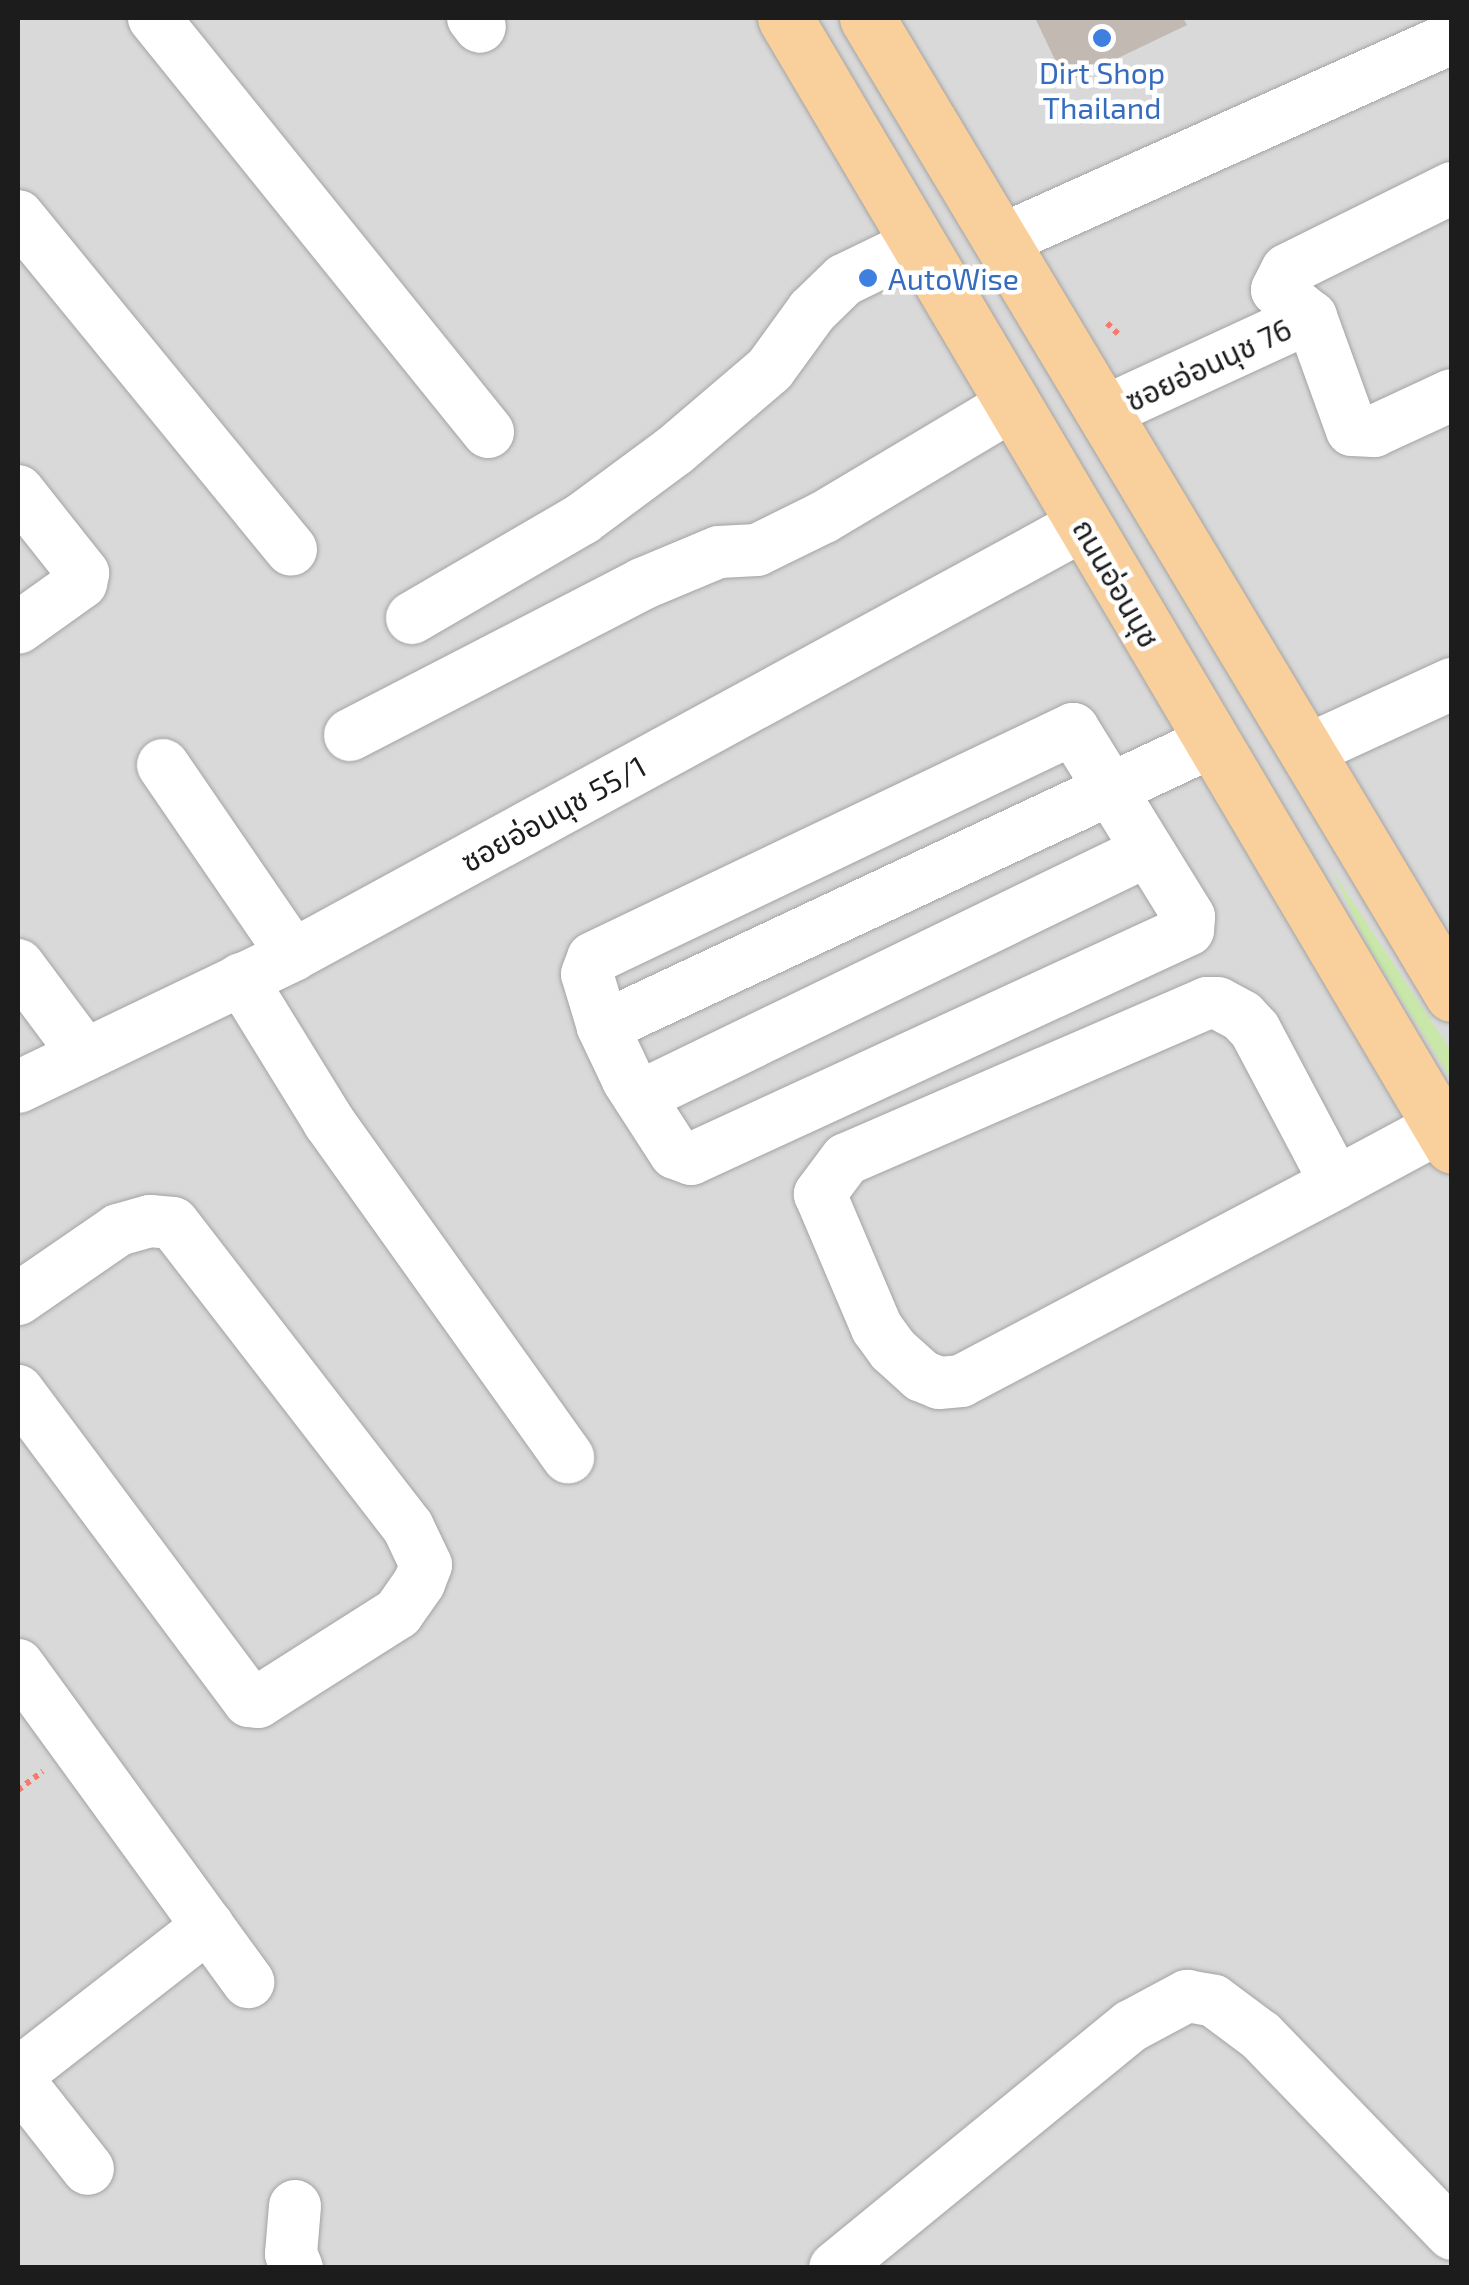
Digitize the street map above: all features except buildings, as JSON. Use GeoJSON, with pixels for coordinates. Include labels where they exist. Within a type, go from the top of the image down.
{"type":"FeatureCollection","features":[{"type":"Feature","properties":{"kind":"main road","name":"ถนนอ่อนนุช"},"geometry":{"type":"LineString","coordinates":[[786,18],[1446,1136]]}},
{"type":"Feature","properties":{"kind":"main road"},"geometry":{"type":"LineString","coordinates":[[867,18],[1306,751],[1445,972]]}},
{"type":"Feature","properties":{"kind":"main road"},"geometry":{"type":"LineString","coordinates":[[1077,515],[1111,527],[1124,519],[1136,502],[1143,477]]}},
{"type":"Feature","properties":{"kind":"main road"},"geometry":{"type":"LineString","coordinates":[[1154,647],[1148,604],[1163,596],[1180,597],[1221,609]]}},
{"type":"Feature","properties":{"kind":"street"},"geometry":{"type":"LineString","coordinates":[[154,18],[488,432]]}},
{"type":"Feature","properties":{"kind":"street"},"geometry":{"type":"LineString","coordinates":[[1002,240],[1452,38]]}},
{"type":"Feature","properties":{"kind":"street","name":"ซอยอ่อนนุช 76"},"geometry":{"type":"LineString","coordinates":[[1452,188],[1283,274],[1277,290],[1312,317],[1352,430],[1374,431],[1452,395]]}},
{"type":"Feature","properties":{"kind":"street"},"geometry":{"type":"LineString","coordinates":[[18,216],[291,549]]}},
{"type":"Feature","properties":{"kind":"street"},"geometry":{"type":"LineString","coordinates":[[412,618],[582,519],[674,451],[770,369],[812,311],[844,280],[918,244]]}},
{"type":"Feature","properties":{"kind":"street","name":"ซอยอ่อนนุช 76"},"geometry":{"type":"LineString","coordinates":[[1104,412],[1312,317]]}},
{"type":"Feature","properties":{"kind":"street"},"geometry":{"type":"LineString","coordinates":[[350,735],[642,584],[719,552],[757,550],[824,518],[1012,405]]}},
{"type":"Feature","properties":{"kind":"street"},"geometry":{"type":"LineString","coordinates":[[18,491],[82,573],[82,579],[18,628]]}},
{"type":"Feature","properties":{"kind":"street","name":"ซอยอ่อนนุช 55/1"},"geometry":{"type":"LineString","coordinates":[[18,1088],[293,954],[1077,515]]}},
{"type":"Feature","properties":{"kind":"street"},"geometry":{"type":"LineString","coordinates":[[1306,751],[1452,684]]}},
{"type":"Feature","properties":{"kind":"street"},"geometry":{"type":"LineString","coordinates":[[1074,730],[1109,788],[1189,917],[1188,930],[691,1159],[675,1153],[639,1097],[604,1027],[586,974],[593,958],[1074,730]]}},
{"type":"Feature","properties":{"kind":"street"},"geometry":{"type":"LineString","coordinates":[[604,1027],[1210,742]]}},
{"type":"Feature","properties":{"kind":"street"},"geometry":{"type":"LineString","coordinates":[[163,765],[293,954]]}},
{"type":"Feature","properties":{"kind":"street"},"geometry":{"type":"LineString","coordinates":[[639,1097],[1148,850]]}},
{"type":"Feature","properties":{"kind":"street"},"geometry":{"type":"LineString","coordinates":[[18,965],[86,1054]]}},
{"type":"Feature","properties":{"kind":"street"},"geometry":{"type":"LineString","coordinates":[[242,979],[330,1122],[568,1457]]}},
{"type":"Feature","properties":{"kind":"street"},"geometry":{"type":"LineString","coordinates":[[1336,1182],[1255,1030],[1242,1016],[1218,1002],[1207,1003],[846,1159],[820,1194],[877,1328],[907,1363],[938,1383],[962,1381],[1336,1182],[1446,1136]]}},
{"type":"Feature","properties":{"kind":"street"},"geometry":{"type":"LineString","coordinates":[[18,1300],[118,1230],[150,1221],[173,1223],[408,1527],[426,1565],[419,1584],[398,1613],[258,1702],[249,1701],[18,1390]]}},
{"type":"Feature","properties":{"kind":"street"},"geometry":{"type":"LineString","coordinates":[[24,1688],[248,1982]]}},
{"type":"Feature","properties":{"kind":"street"},"geometry":{"type":"LineString","coordinates":[[88,2169],[18,2077],[208,1926]]}},
{"type":"Feature","properties":{"kind":"street"},"geometry":{"type":"LineString","coordinates":[[835,2268],[1131,2026],[1188,1996],[1214,2001],[1260,2036],[1452,2234]]}},
{"type":"Feature","properties":{"kind":"street"},"geometry":{"type":"LineString","coordinates":[[295,2206],[291,2254],[296,2268]]}},
{"type":"Feature","properties":{"kind":"shaded area"},"geometry":{"type":"Polygon","coordinates":[[[18,18],[1451,18],[1451,2267],[18,2267],[18,18]]]}},
{"type":"Feature","properties":{"kind":"green space"},"geometry":{"type":"Polygon","coordinates":[[[1331,869],[1451,1051],[1451,1079],[1366,942],[1331,869]]]}},
{"type":"Feature","properties":{"kind":"place","name":"Dirt Shop Thailand"},"geometry":{"type":"Point","coordinates":[1102,38]}},
{"type":"Feature","properties":{"kind":"place","name":"AutoWise"},"geometry":{"type":"Point","coordinates":[868,278]}}]}
